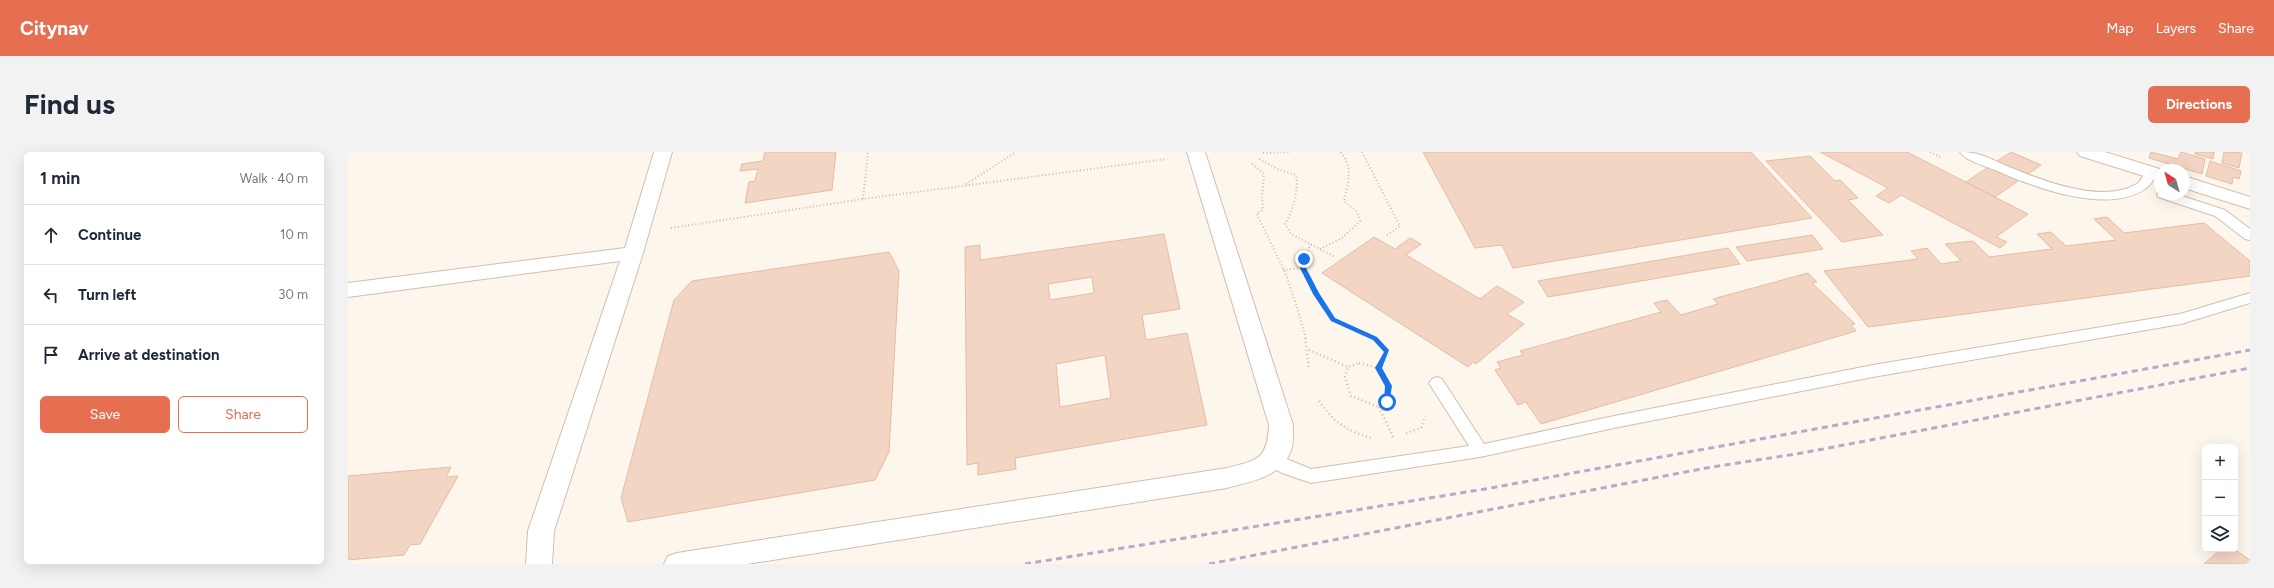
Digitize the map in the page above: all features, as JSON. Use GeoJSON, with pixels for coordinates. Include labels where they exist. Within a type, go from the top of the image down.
{"type":"FeatureCollection","features":[{"type":"Feature","properties":{"kind":"street"},"geometry":{"type":"LineString","coordinates":[[539,564],[541,532],[633,253],[664,152]]}},
{"type":"Feature","properties":{"kind":"street"},"geometry":{"type":"LineString","coordinates":[[677,564],[1227,478],[1261,469],[1272,459],[1280,447],[1281,425],[1196,152]]}},
{"type":"Feature","properties":{"kind":"street"},"geometry":{"type":"LineString","coordinates":[[2086,152],[2154,173]]}},
{"type":"Feature","properties":{"kind":"street"},"geometry":{"type":"LineString","coordinates":[[2190,184],[2250,203]]}},
{"type":"Feature","properties":{"kind":"street"},"geometry":{"type":"LineString","coordinates":[[348,290],[633,253]]}},
{"type":"Feature","properties":{"kind":"lane"},"geometry":{"type":"LineString","coordinates":[[1966,152],[2044,185],[2095,196],[2126,193],[2141,187],[2154,176]]}},
{"type":"Feature","properties":{"kind":"lane"},"geometry":{"type":"LineString","coordinates":[[2141,187],[2154,191]]}},
{"type":"Feature","properties":{"kind":"lane"},"geometry":{"type":"LineString","coordinates":[[2181,200],[2220,213],[2250,236]]}},
{"type":"Feature","properties":{"kind":"lane"},"geometry":{"type":"LineString","coordinates":[[1272,459],[1288,468],[1311,476],[1480,451],[1614,422],[1873,371],[2181,319],[2250,298]]}},
{"type":"Feature","properties":{"kind":"lane"},"geometry":{"type":"LineString","coordinates":[[1437,383],[1480,451]]}},
{"type":"Feature","properties":{"kind":"path"},"geometry":{"type":"LineString","coordinates":[[863,199],[868,152]]}},
{"type":"Feature","properties":{"kind":"path"},"geometry":{"type":"LineString","coordinates":[[964,185],[1016,152]]}},
{"type":"Feature","properties":{"kind":"path"},"geometry":{"type":"LineString","coordinates":[[1263,153],[1290,152]]}},
{"type":"Feature","properties":{"kind":"path"},"geometry":{"type":"LineString","coordinates":[[1320,249],[1342,240],[1352,232],[1360,221],[1357,212],[1344,201],[1350,174],[1344,156],[1340,152]]}},
{"type":"Feature","properties":{"kind":"path"},"geometry":{"type":"LineString","coordinates":[[1362,152],[1400,226],[1387,235]]}},
{"type":"Feature","properties":{"kind":"path"},"geometry":{"type":"LineString","coordinates":[[669,229],[863,199],[1169,158]]}},
{"type":"Feature","properties":{"kind":"path"},"geometry":{"type":"LineString","coordinates":[[1259,159],[1277,169],[1296,175],[1298,184],[1293,195],[1291,216],[1285,224],[1291,234],[1335,257]]}},
{"type":"Feature","properties":{"kind":"path"},"geometry":{"type":"LineString","coordinates":[[1252,164],[1264,174],[1264,188],[1260,201],[1263,210],[1257,213],[1261,226],[1272,241],[1301,322],[1309,350],[1309,368]]}},
{"type":"Feature","properties":{"kind":"path"},"geometry":{"type":"LineString","coordinates":[[1310,244],[1304,259],[1303,268],[1316,294],[1333,319],[1375,338],[1387,352],[1378,368]]}},
{"type":"Feature","properties":{"kind":"path"},"geometry":{"type":"LineString","coordinates":[[1283,270],[1303,268]]}},
{"type":"Feature","properties":{"kind":"path"},"geometry":{"type":"LineString","coordinates":[[1309,350],[1348,367],[1360,362],[1378,368],[1389,386],[1387,402],[1380,407]]}},
{"type":"Feature","properties":{"kind":"path"},"geometry":{"type":"LineString","coordinates":[[1348,367],[1345,377],[1351,396],[1365,403],[1380,407]]}},
{"type":"Feature","properties":{"kind":"path"},"geometry":{"type":"LineString","coordinates":[[1387,438],[1421,428],[1426,414],[1426,392],[1437,383]]}},
{"type":"Feature","properties":{"kind":"path"},"geometry":{"type":"LineString","coordinates":[[1319,400],[1333,419],[1351,434],[1375,439]]}},
{"type":"Feature","properties":{"kind":"path"},"geometry":{"type":"LineString","coordinates":[[1380,407],[1393,437]]}},
{"type":"Feature","properties":{"kind":"building"},"geometry":{"type":"Polygon","coordinates":[[[765,152],[836,152],[832,190],[745,203],[749,182],[755,181],[758,169],[740,171],[742,164],[763,161],[765,152]]]}},
{"type":"Feature","properties":{"kind":"building"},"geometry":{"type":"Polygon","coordinates":[[[1423,152],[1751,152],[1812,218],[1513,268],[1502,245],[1475,248],[1423,152]]]}},
{"type":"Feature","properties":{"kind":"building"},"geometry":{"type":"Polygon","coordinates":[[[1820,152],[1907,152],[2028,214],[1996,237],[2007,242],[2000,248],[1901,195],[1889,203],[1876,196],[1888,188],[1820,152]]]}},
{"type":"Feature","properties":{"kind":"building"},"geometry":{"type":"Polygon","coordinates":[[[2011,152],[2041,165],[1995,197],[1966,182],[2011,152]]]}},
{"type":"Feature","properties":{"kind":"building"},"geometry":{"type":"Polygon","coordinates":[[[2151,152],[2178,159],[2181,152],[2205,159],[2202,174],[2190,170],[2190,164],[2169,164],[2149,158],[2151,152]]]}},
{"type":"Feature","properties":{"kind":"building"},"geometry":{"type":"Polygon","coordinates":[[[2195,152],[2214,152],[2213,159],[2195,154],[2195,152]]]}},
{"type":"Feature","properties":{"kind":"building"},"geometry":{"type":"Polygon","coordinates":[[[2224,152],[2242,153],[2239,168],[2222,163],[2224,152]]]}},
{"type":"Feature","properties":{"kind":"building"},"geometry":{"type":"Polygon","coordinates":[[[1810,156],[1835,181],[1840,180],[1858,198],[1848,200],[1883,235],[1842,242],[1766,161],[1810,156]]]}},
{"type":"Feature","properties":{"kind":"building"},"geometry":{"type":"Polygon","coordinates":[[[2210,161],[2241,171],[2239,179],[2233,177],[2232,184],[2206,176],[2210,161]]]}},
{"type":"Feature","properties":{"kind":"building"},"geometry":{"type":"Polygon","coordinates":[[[2107,217],[2124,233],[2204,223],[2250,261],[2250,276],[1868,327],[1824,271],[1918,259],[1911,251],[1927,248],[1941,264],[1961,261],[1945,244],[1973,241],[1989,257],[2052,249],[2037,234],[2051,232],[2066,246],[2116,240],[2094,219],[2107,217]]]}},
{"type":"Feature","properties":{"kind":"building"},"geometry":{"type":"Polygon","coordinates":[[[1164,234],[1180,309],[1142,315],[1146,340],[1187,333],[1207,425],[1015,458],[1016,469],[978,475],[978,463],[967,465],[965,247],[980,245],[980,260],[1164,234]],[[1092,277],[1048,284],[1050,300],[1094,293],[1092,277]],[[1105,355],[1056,364],[1060,407],[1111,398],[1105,355]]]}},
{"type":"Feature","properties":{"kind":"building"},"geometry":{"type":"Polygon","coordinates":[[[1812,235],[1823,249],[1747,261],[1736,247],[1812,235]]]}},
{"type":"Feature","properties":{"kind":"building"},"geometry":{"type":"Polygon","coordinates":[[[1374,237],[1395,249],[1410,238],[1421,244],[1406,255],[1480,299],[1497,286],[1524,302],[1507,314],[1524,324],[1476,364],[1473,362],[1468,367],[1322,273],[1374,237]]]}},
{"type":"Feature","properties":{"kind":"building"},"geometry":{"type":"Polygon","coordinates":[[[1728,248],[1740,264],[1548,297],[1538,281],[1728,248]]]}},
{"type":"Feature","properties":{"kind":"building"},"geometry":{"type":"Polygon","coordinates":[[[889,252],[899,271],[889,452],[875,480],[628,522],[621,498],[674,300],[692,281],[889,252]]]}},
{"type":"Feature","properties":{"kind":"building"},"geometry":{"type":"Polygon","coordinates":[[[1808,273],[1817,282],[1812,283],[1855,324],[1851,325],[1856,331],[1541,424],[1526,402],[1518,405],[1495,370],[1501,368],[1497,362],[1523,355],[1520,351],[1661,312],[1654,303],[1667,300],[1681,315],[1718,304],[1713,299],[1808,273]]]}},
{"type":"Feature","properties":{"kind":"building"},"geometry":{"type":"Polygon","coordinates":[[[451,467],[446,477],[458,476],[420,544],[410,545],[404,555],[348,560],[348,476],[451,467]]]}},
{"type":"Feature","properties":{"kind":"building"},"geometry":{"type":"Polygon","coordinates":[[[2218,552],[2238,552],[2250,560],[2250,564],[2204,564],[2218,552]]]}},
{"type":"Feature","properties":{"kind":"railway"},"geometry":{"type":"LineString","coordinates":[[1025,564],[1485,489],[2250,350]]}},
{"type":"Feature","properties":{"kind":"railway"},"geometry":{"type":"LineString","coordinates":[[1209,564],[1706,468],[1802,453],[2250,368]]}},
{"type":"Feature","properties":{"kind":"route"},"geometry":{"type":"LineString","coordinates":[[1304,259],[1303,268],[1316,294],[1333,319],[1375,338],[1387,352],[1378,368],[1389,386],[1387,402]]}}]}
